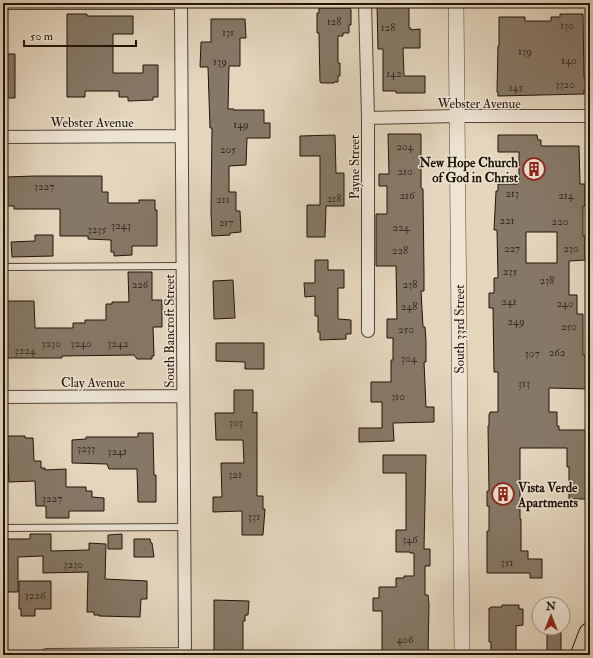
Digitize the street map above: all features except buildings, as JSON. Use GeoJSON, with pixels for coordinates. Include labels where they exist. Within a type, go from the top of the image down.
{"type":"FeatureCollection","features":[{"type":"Feature","properties":{"kind":"highway"},"geometry":{"type":"LineString","coordinates":[[582,655],[590,634]]}},
{"type":"Feature","properties":{"kind":"street","name":"Payne Street"},"geometry":{"type":"LineString","coordinates":[[365,3],[368,118],[368,331]]}},
{"type":"Feature","properties":{"kind":"street","name":"South 33rd Street"},"geometry":{"type":"LineString","coordinates":[[456,3],[462,655]]}},
{"type":"Feature","properties":{"kind":"street","name":"South Bancroft Street"},"geometry":{"type":"LineString","coordinates":[[181,6],[185,655]]}},
{"type":"Feature","properties":{"kind":"street","name":"Webster Avenue"},"geometry":{"type":"LineString","coordinates":[[368,118],[590,116]]}},
{"type":"Feature","properties":{"kind":"street","name":"Webster Avenue"},"geometry":{"type":"LineString","coordinates":[[3,137],[182,136]]}},
{"type":"Feature","properties":{"kind":"street","name":"Clay Avenue"},"geometry":{"type":"LineString","coordinates":[[3,396],[183,396]]}},
{"type":"Feature","properties":{"kind":"street"},"geometry":{"type":"LineString","coordinates":[[47,655],[185,655]]}},
{"type":"Feature","properties":{"kind":"lane"},"geometry":{"type":"LineString","coordinates":[[3,6],[181,6]]}},
{"type":"Feature","properties":{"kind":"lane"},"geometry":{"type":"LineString","coordinates":[[3,267],[182,266]]}},
{"type":"Feature","properties":{"kind":"lane"},"geometry":{"type":"LineString","coordinates":[[3,528],[184,527]]}},
{"type":"Feature","properties":{"kind":"place","name":"New Hope Church of God in Christ"},"geometry":{"type":"Point","coordinates":[534,169]}},
{"type":"Feature","properties":{"kind":"place","name":"Vista Verde Apartments"},"geometry":{"type":"Point","coordinates":[503,494]}}]}
